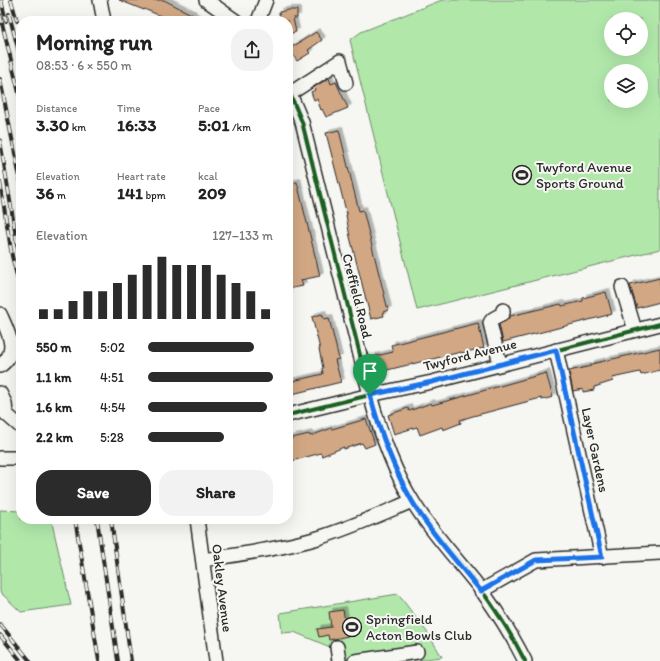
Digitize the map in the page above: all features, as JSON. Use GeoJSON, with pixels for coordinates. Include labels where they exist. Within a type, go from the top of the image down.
{"type":"FeatureCollection","features":[{"type":"Feature","properties":{"kind":"street"},"geometry":{"type":"LineString","coordinates":[[100,0],[103,16]]}},
{"type":"Feature","properties":{"kind":"street"},"geometry":{"type":"LineString","coordinates":[[206,0],[229,16]]}},
{"type":"Feature","properties":{"kind":"street"},"geometry":{"type":"LineString","coordinates":[[260,16],[266,0]]}},
{"type":"Feature","properties":{"kind":"street"},"geometry":{"type":"LineString","coordinates":[[293,90],[297,89],[340,60],[346,83]]}},
{"type":"Feature","properties":{"kind":"street","name":"Creffield Road"},"geometry":{"type":"LineString","coordinates":[[293,101],[302,122],[378,424],[396,469],[412,501],[444,546],[494,608],[525,661]]}},
{"type":"Feature","properties":{"kind":"street"},"geometry":{"type":"LineString","coordinates":[[622,287],[635,330]]}},
{"type":"Feature","properties":{"kind":"street"},"geometry":{"type":"LineString","coordinates":[[500,364],[490,323],[491,320],[501,315],[503,310]]}},
{"type":"Feature","properties":{"kind":"street"},"geometry":{"type":"LineString","coordinates":[[0,314],[11,344],[10,354],[5,363],[0,366]]}},
{"type":"Feature","properties":{"kind":"street","name":"Twyford Avenue"},"geometry":{"type":"LineString","coordinates":[[293,414],[432,382],[660,324]]}},
{"type":"Feature","properties":{"kind":"street","name":"Layer Gardens"},"geometry":{"type":"LineString","coordinates":[[556,350],[602,557]]}},
{"type":"Feature","properties":{"kind":"street"},"geometry":{"type":"LineString","coordinates":[[0,393],[5,403],[6,414],[16,423]]}},
{"type":"Feature","properties":{"kind":"street"},"geometry":{"type":"LineString","coordinates":[[0,458],[16,458]]}},
{"type":"Feature","properties":{"kind":"street"},"geometry":{"type":"LineString","coordinates":[[203,560],[256,552],[303,542],[335,532],[412,501]]}},
{"type":"Feature","properties":{"kind":"street","name":"Oakley Avenue"},"geometry":{"type":"LineString","coordinates":[[198,524],[216,661]]}},
{"type":"Feature","properties":{"kind":"street"},"geometry":{"type":"LineString","coordinates":[[481,591],[536,560],[660,553]]}},
{"type":"Feature","properties":{"kind":"street"},"geometry":{"type":"LineString","coordinates":[[355,661],[417,652]]}},
{"type":"Feature","properties":{"kind":"green space","name":"Twyford Avenue Sports Ground"},"geometry":{"type":"Polygon","coordinates":[[[442,0],[660,0],[660,249],[417,310],[350,40],[361,32],[442,0]]]}},
{"type":"Feature","properties":{"kind":"green space"},"geometry":{"type":"Polygon","coordinates":[[[0,510],[16,511],[16,524],[52,524],[71,605],[21,612],[0,592],[0,510]]]}},
{"type":"Feature","properties":{"kind":"green space","name":"Springfield Acton Bowls Club"},"geometry":{"type":"Polygon","coordinates":[[[398,594],[427,632],[442,657],[409,661],[331,661],[330,647],[294,632],[282,633],[280,613],[398,594]]]}},
{"type":"Feature","properties":{"kind":"building"},"geometry":{"type":"Polygon","coordinates":[[[119,0],[164,0],[193,15],[161,16],[119,0]]]}},
{"type":"Feature","properties":{"kind":"building"},"geometry":{"type":"Polygon","coordinates":[[[297,10],[297,18],[293,18],[293,16],[279,16],[279,12],[297,10]]]}},
{"type":"Feature","properties":{"kind":"building"},"geometry":{"type":"Polygon","coordinates":[[[293,18],[296,32],[293,33],[293,18]]]}},
{"type":"Feature","properties":{"kind":"building"},"geometry":{"type":"Polygon","coordinates":[[[316,32],[322,40],[308,50],[310,53],[297,61],[293,55],[293,46],[316,32]]]}},
{"type":"Feature","properties":{"kind":"building"},"geometry":{"type":"Polygon","coordinates":[[[329,78],[331,84],[336,82],[348,108],[326,117],[322,109],[321,110],[317,99],[314,100],[311,92],[315,90],[314,87],[329,78]]]}},
{"type":"Feature","properties":{"kind":"building"},"geometry":{"type":"Polygon","coordinates":[[[339,130],[359,211],[363,210],[388,310],[383,312],[384,316],[371,319],[326,133],[339,130]]]}},
{"type":"Feature","properties":{"kind":"building"},"geometry":{"type":"Polygon","coordinates":[[[297,182],[320,276],[301,280],[303,286],[293,288],[293,183],[297,182]]]}},
{"type":"Feature","properties":{"kind":"building"},"geometry":{"type":"Polygon","coordinates":[[[660,278],[660,302],[637,308],[630,285],[660,278]]]}},
{"type":"Feature","properties":{"kind":"building"},"geometry":{"type":"Polygon","coordinates":[[[606,292],[612,314],[503,342],[499,324],[506,321],[510,316],[561,304],[562,306],[583,301],[583,298],[606,292]]]}},
{"type":"Feature","properties":{"kind":"building"},"geometry":{"type":"Polygon","coordinates":[[[322,314],[324,319],[329,318],[339,359],[335,360],[341,382],[293,394],[293,381],[323,374],[320,349],[312,317],[322,314]]]}},
{"type":"Feature","properties":{"kind":"building"},"geometry":{"type":"Polygon","coordinates":[[[478,323],[484,348],[461,352],[375,373],[372,357],[393,352],[391,345],[478,323]]]}},
{"type":"Feature","properties":{"kind":"building"},"geometry":{"type":"Polygon","coordinates":[[[660,348],[660,370],[641,375],[640,372],[612,378],[613,381],[594,387],[594,390],[583,392],[583,389],[573,391],[569,371],[591,366],[591,364],[660,348]]]}},
{"type":"Feature","properties":{"kind":"building"},"geometry":{"type":"Polygon","coordinates":[[[546,373],[553,397],[542,400],[541,398],[473,416],[460,420],[461,423],[443,430],[442,427],[420,435],[417,427],[394,434],[388,415],[408,408],[409,411],[431,403],[432,405],[546,373]]]}},
{"type":"Feature","properties":{"kind":"building"},"geometry":{"type":"Polygon","coordinates":[[[366,419],[375,444],[365,448],[362,443],[344,449],[344,447],[322,456],[321,453],[293,461],[293,438],[309,434],[310,436],[366,419]]]}},
{"type":"Feature","properties":{"kind":"building"},"geometry":{"type":"Polygon","coordinates":[[[343,610],[348,636],[329,640],[328,635],[319,637],[317,629],[331,627],[329,612],[343,610]]]}},
{"type":"Feature","properties":{"kind":"railway"},"geometry":{"type":"LineString","coordinates":[[1,0],[6,21]]}},
{"type":"Feature","properties":{"kind":"railway"},"geometry":{"type":"LineString","coordinates":[[11,0],[16,18]]}},
{"type":"Feature","properties":{"kind":"railway"},"geometry":{"type":"LineString","coordinates":[[9,14],[16,41]]}},
{"type":"Feature","properties":{"kind":"railway"},"geometry":{"type":"LineString","coordinates":[[0,15],[16,81]]}},
{"type":"Feature","properties":{"kind":"railway"},"geometry":{"type":"LineString","coordinates":[[0,79],[16,158]]}},
{"type":"Feature","properties":{"kind":"railway"},"geometry":{"type":"LineString","coordinates":[[0,140],[16,237]]}},
{"type":"Feature","properties":{"kind":"railway"},"geometry":{"type":"LineString","coordinates":[[0,182],[16,272]]}},
{"type":"Feature","properties":{"kind":"railway"},"geometry":{"type":"LineString","coordinates":[[76,524],[99,661]]}},
{"type":"Feature","properties":{"kind":"railway"},"geometry":{"type":"LineString","coordinates":[[98,524],[118,661]]}},
{"type":"Feature","properties":{"kind":"railway"},"geometry":{"type":"LineString","coordinates":[[112,524],[131,661]]}},
{"type":"Feature","properties":{"kind":"railway"},"geometry":{"type":"LineString","coordinates":[[0,624],[30,661]]}},
{"type":"Feature","properties":{"kind":"railway"},"geometry":{"type":"LineString","coordinates":[[0,635],[21,661]]}},
{"type":"Feature","properties":{"kind":"cycle path"},"geometry":{"type":"LineString","coordinates":[[293,101],[302,122],[370,395],[378,423],[393,464],[406,490],[421,514],[488,599],[525,661]]}},
{"type":"Feature","properties":{"kind":"cycle path"},"geometry":{"type":"LineString","coordinates":[[293,414],[432,382],[660,324]]}},
{"type":"Feature","properties":{"kind":"place","name":"Twyford Avenue Sports Ground"},"geometry":{"type":"Point","coordinates":[522,175]}},
{"type":"Feature","properties":{"kind":"place","name":"Springfield Acton Bowls Club"},"geometry":{"type":"Point","coordinates":[352,627]}},
{"type":"Feature","properties":{"kind":"route"},"geometry":{"type":"LineString","coordinates":[[556,350],[602,557],[536,560],[481,591],[444,546],[412,501],[396,469],[378,424],[370,395],[432,382],[556,350]]}}]}
